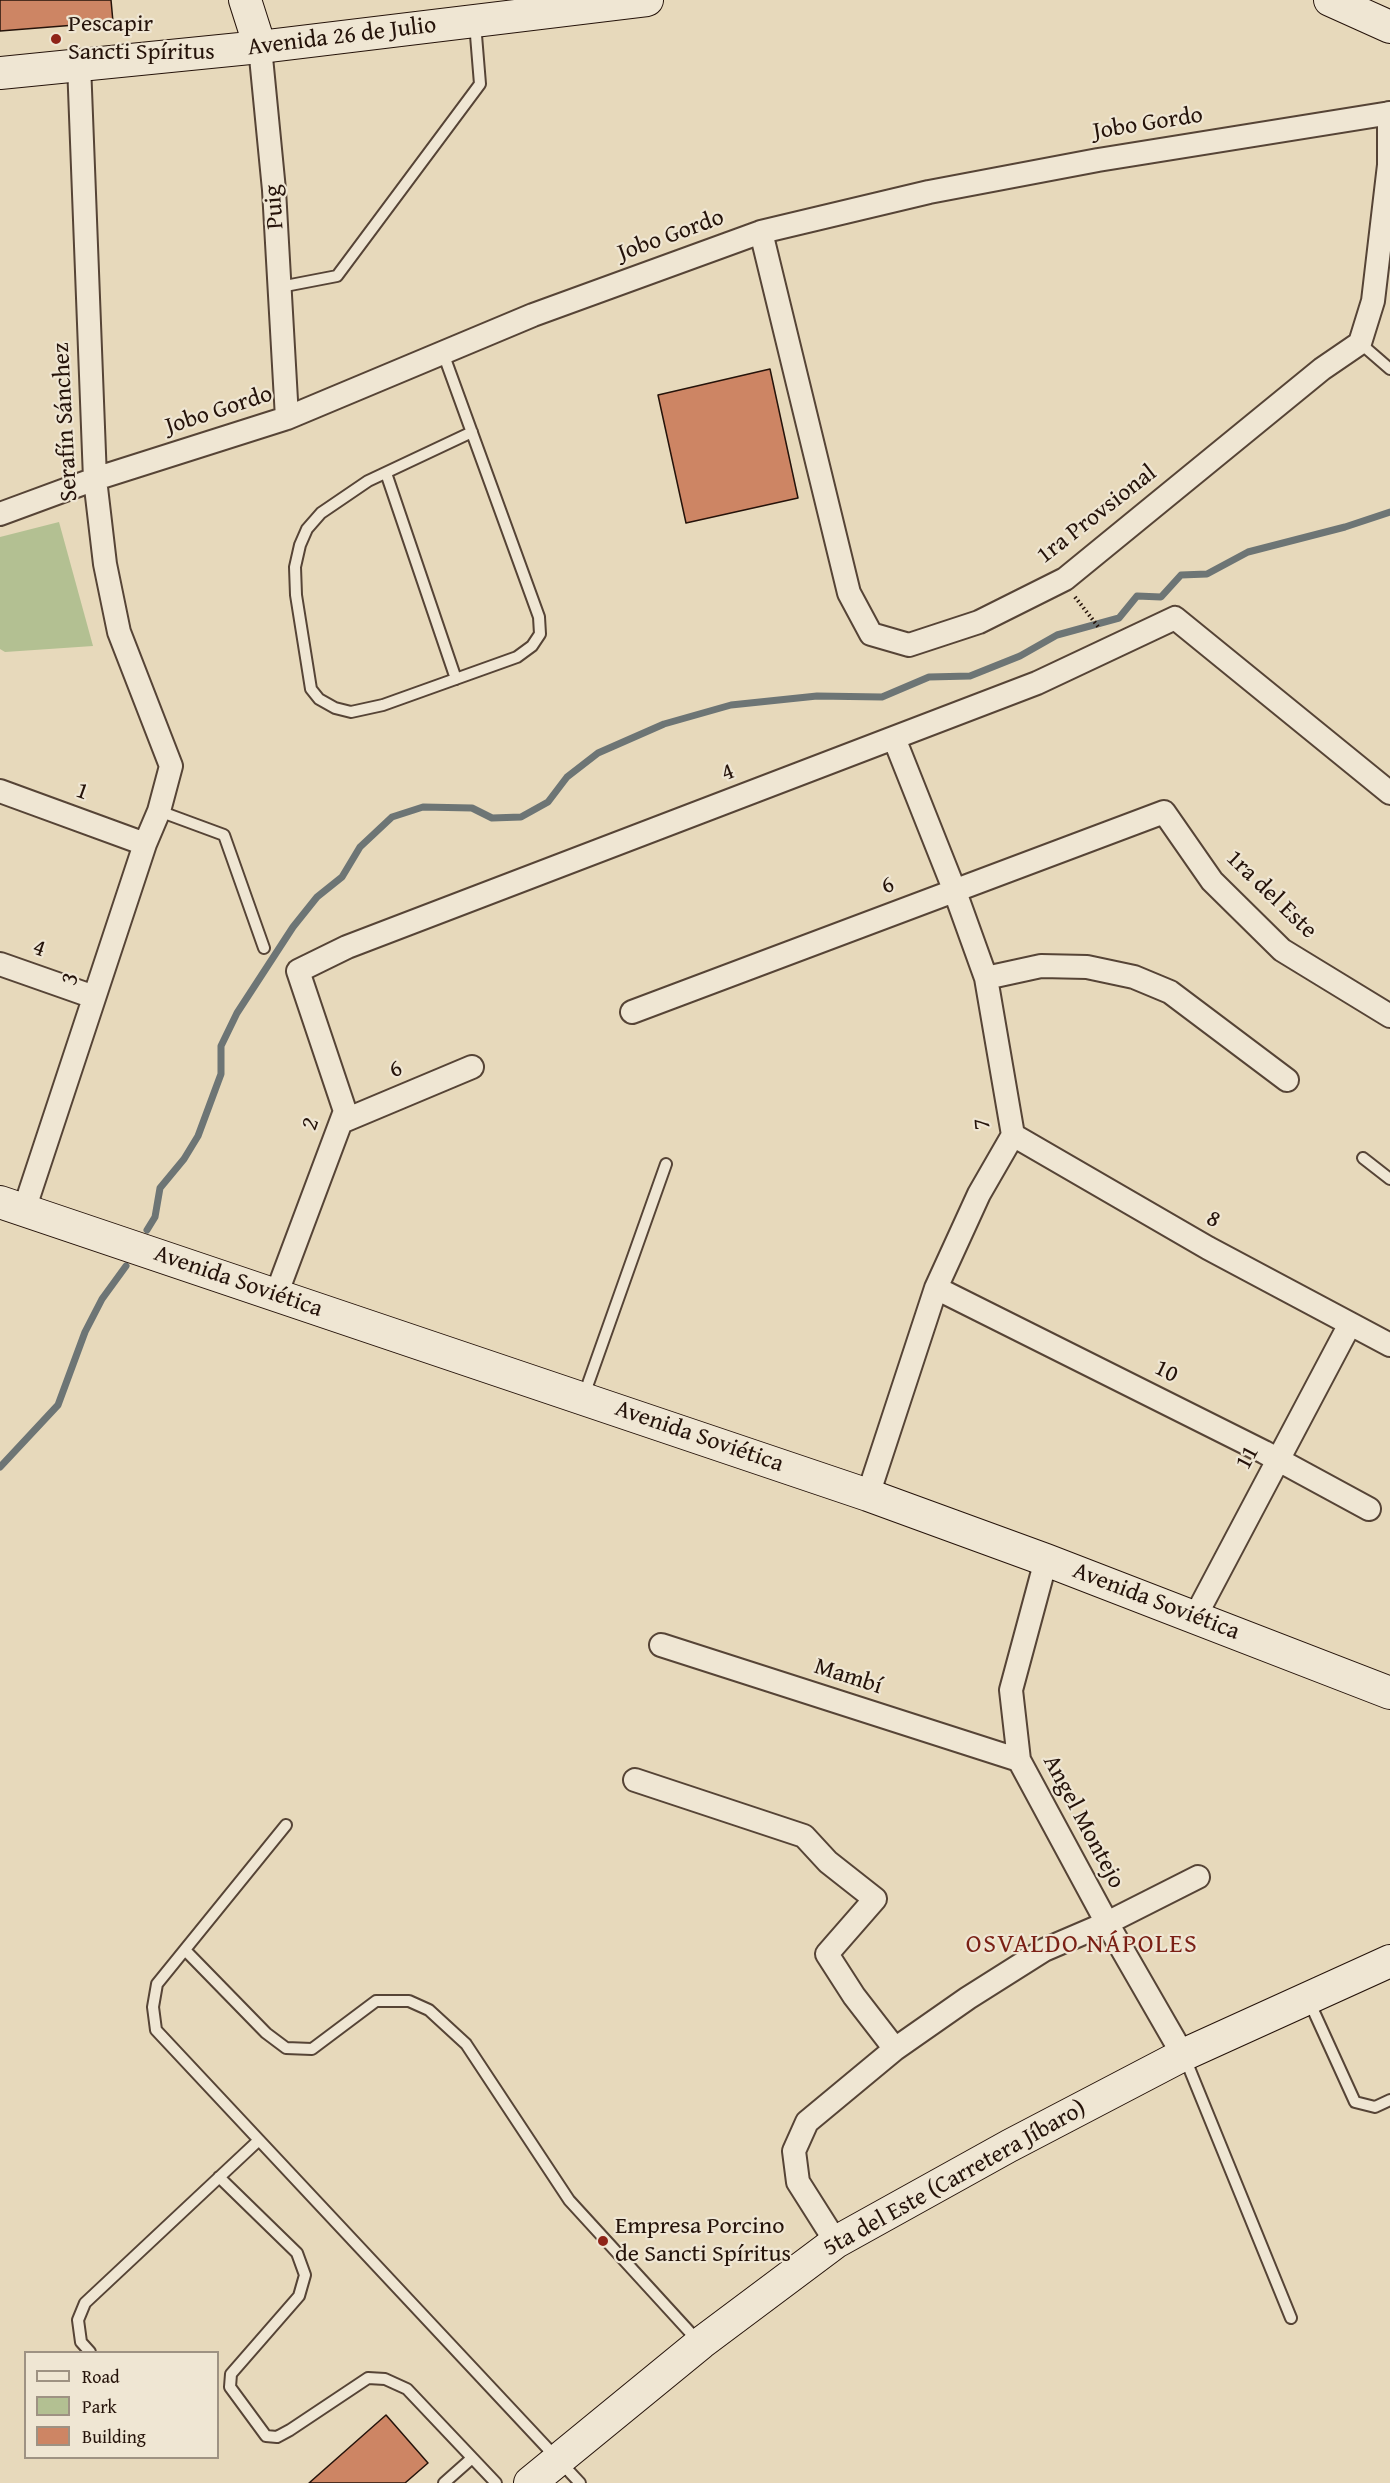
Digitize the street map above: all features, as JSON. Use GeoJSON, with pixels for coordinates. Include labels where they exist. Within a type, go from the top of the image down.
{"type":"FeatureCollection","features":[{"type":"Feature","properties":{"kind":"main road","name":"Puig"},"geometry":{"type":"LineString","coordinates":[[245,0],[260,47]]}},
{"type":"Feature","properties":{"kind":"main road","name":"Avenida 26 de Julio"},"geometry":{"type":"LineString","coordinates":[[0,73],[260,47],[647,0]]}},
{"type":"Feature","properties":{"kind":"main road"},"geometry":{"type":"LineString","coordinates":[[1330,0],[1390,27]]}},
{"type":"Feature","properties":{"kind":"main road","name":"Avenida Soviética"},"geometry":{"type":"LineString","coordinates":[[12,1206],[868,1495],[1046,1560],[1390,1693]]}},
{"type":"Feature","properties":{"kind":"main road","name":"5ta del Este (Carretera Jíbaro)"},"geometry":{"type":"LineString","coordinates":[[531,2483],[557,2459],[701,2343],[836,2242],[1009,2146],[1183,2055],[1390,1961]]}},
{"type":"Feature","properties":{"kind":"street","name":"Puig"},"geometry":{"type":"LineString","coordinates":[[260,47],[274,190],[287,418]]}},
{"type":"Feature","properties":{"kind":"street","name":"Serafín Sánchez"},"geometry":{"type":"LineString","coordinates":[[79,64],[94,479],[105,564],[119,632],[171,765]]}},
{"type":"Feature","properties":{"kind":"street","name":"Jobo Gordo"},"geometry":{"type":"LineString","coordinates":[[0,514],[94,479],[287,418],[533,315],[761,232],[929,192],[1098,159],[1390,113]]}},
{"type":"Feature","properties":{"kind":"street"},"geometry":{"type":"LineString","coordinates":[[1360,343],[1372,301],[1389,165],[1390,113]]}},
{"type":"Feature","properties":{"kind":"street","name":"1ra Provsional"},"geometry":{"type":"LineString","coordinates":[[761,232],[849,593],[871,634],[909,645],[979,622],[1065,579],[1322,369],[1360,343]]}},
{"type":"Feature","properties":{"kind":"street","name":"4"},"geometry":{"type":"LineString","coordinates":[[298,971],[347,947],[1036,683],[1175,618],[1390,793]]}},
{"type":"Feature","properties":{"kind":"street","name":"7"},"geometry":{"type":"LineString","coordinates":[[868,1495],[936,1288],[979,1194],[1013,1135],[986,978],[954,889],[894,738]]}},
{"type":"Feature","properties":{"kind":"street","name":"3"},"geometry":{"type":"LineString","coordinates":[[12,1206],[94,997],[145,844],[159,811],[171,765]]}},
{"type":"Feature","properties":{"kind":"street","name":"1"},"geometry":{"type":"LineString","coordinates":[[0,791],[145,844]]}},
{"type":"Feature","properties":{"kind":"street","name":"6"},"geometry":{"type":"LineString","coordinates":[[632,1012],[954,889],[1164,812]]}},
{"type":"Feature","properties":{"kind":"street","name":"1ra del Este"},"geometry":{"type":"LineString","coordinates":[[1164,812],[1212,881],[1282,950],[1390,1016]]}},
{"type":"Feature","properties":{"kind":"street","name":"4"},"geometry":{"type":"LineString","coordinates":[[0,964],[94,997]]}},
{"type":"Feature","properties":{"kind":"street"},"geometry":{"type":"LineString","coordinates":[[986,978],[1041,966],[1087,967],[1134,977],[1170,992],[1287,1080]]}},
{"type":"Feature","properties":{"kind":"street","name":"2"},"geometry":{"type":"LineString","coordinates":[[276,1295],[345,1111],[298,971]]}},
{"type":"Feature","properties":{"kind":"street","name":"6"},"geometry":{"type":"LineString","coordinates":[[340,1122],[472,1067]]}},
{"type":"Feature","properties":{"kind":"street","name":"8"},"geometry":{"type":"LineString","coordinates":[[1013,1135],[1208,1248],[1390,1345]]}},
{"type":"Feature","properties":{"kind":"street","name":"10"},"geometry":{"type":"LineString","coordinates":[[936,1288],[1278,1459],[1369,1509]]}},
{"type":"Feature","properties":{"kind":"street","name":"11"},"geometry":{"type":"LineString","coordinates":[[1195,1617],[1350,1324]]}},
{"type":"Feature","properties":{"kind":"street","name":"Angel Montejo"},"geometry":{"type":"LineString","coordinates":[[1046,1560],[1011,1690],[1019,1760],[1107,1923],[1183,2055]]}},
{"type":"Feature","properties":{"kind":"street","name":"Mambí"},"geometry":{"type":"LineString","coordinates":[[661,1645],[1019,1760]]}},
{"type":"Feature","properties":{"kind":"street"},"geometry":{"type":"LineString","coordinates":[[635,1780],[804,1836],[828,1862],[875,1899],[827,1954],[854,1996],[895,2049]]}},
{"type":"Feature","properties":{"kind":"street"},"geometry":{"type":"LineString","coordinates":[[836,2242],[798,2182],[794,2151],[807,2122],[895,2049],[968,1998],[1044,1950],[1107,1923],[1198,1876]]}},
{"type":"Feature","properties":{"kind":"lane"},"geometry":{"type":"LineString","coordinates":[[280,286],[337,276],[480,84],[475,21]]}},
{"type":"Feature","properties":{"kind":"lane"},"geometry":{"type":"LineString","coordinates":[[1360,343],[1390,369]]}},
{"type":"Feature","properties":{"kind":"lane"},"geometry":{"type":"LineString","coordinates":[[443,353],[472,432],[539,617],[540,634],[532,646],[518,657],[383,705],[351,712],[335,708],[319,699],[311,689],[296,595],[295,567],[300,545],[307,529],[321,513],[368,481],[472,432]]}},
{"type":"Feature","properties":{"kind":"lane"},"geometry":{"type":"LineString","coordinates":[[386,473],[456,679]]}},
{"type":"Feature","properties":{"kind":"lane"},"geometry":{"type":"LineString","coordinates":[[159,811],[224,835],[264,948]]}},
{"type":"Feature","properties":{"kind":"lane"},"geometry":{"type":"LineString","coordinates":[[1363,1158],[1390,1179]]}},
{"type":"Feature","properties":{"kind":"lane"},"geometry":{"type":"LineString","coordinates":[[583,1398],[666,1164]]}},
{"type":"Feature","properties":{"kind":"lane"},"geometry":{"type":"LineString","coordinates":[[286,1825],[157,1984],[153,2007],[156,2030],[580,2483]]}},
{"type":"Feature","properties":{"kind":"lane"},"geometry":{"type":"LineString","coordinates":[[185,1950],[266,2033],[286,2048],[312,2049],[376,2001],[409,2001],[429,2010],[466,2044],[569,2200],[701,2343]]}},
{"type":"Feature","properties":{"kind":"lane"},"geometry":{"type":"LineString","coordinates":[[1308,1998],[1355,2102],[1375,2107],[1390,2100]]}},
{"type":"Feature","properties":{"kind":"lane"},"geometry":{"type":"LineString","coordinates":[[1183,2055],[1291,2318]]}},
{"type":"Feature","properties":{"kind":"lane"},"geometry":{"type":"LineString","coordinates":[[89,2351],[81,2342],[78,2320],[85,2303],[259,2140]]}},
{"type":"Feature","properties":{"kind":"lane"},"geometry":{"type":"LineString","coordinates":[[219,2177],[297,2253],[305,2275],[299,2296],[231,2374],[230,2387],[266,2436],[277,2437],[290,2430],[368,2378],[386,2379],[407,2389],[496,2483]]}},
{"type":"Feature","properties":{"kind":"lane"},"geometry":{"type":"LineString","coordinates":[[444,2483],[471,2459]]}},
{"type":"Feature","properties":{"kind":"green space"},"geometry":{"type":"Polygon","coordinates":[[[59,522],[93,646],[5,652],[0,649],[0,537],[59,522]]]}},
{"type":"Feature","properties":{"kind":"building"},"geometry":{"type":"Polygon","coordinates":[[[0,0],[111,0],[113,22],[0,31],[0,0]]]}},
{"type":"Feature","properties":{"kind":"building"},"geometry":{"type":"Polygon","coordinates":[[[770,369],[798,498],[686,523],[658,395],[770,369]]]}},
{"type":"Feature","properties":{"kind":"building"},"geometry":{"type":"Polygon","coordinates":[[[386,2415],[428,2463],[405,2483],[309,2483],[386,2415]]]}},
{"type":"Feature","properties":{"kind":"waterway"},"geometry":{"type":"LineString","coordinates":[[147,1230],[155,1217],[160,1188],[184,1159],[198,1136],[221,1074],[221,1046],[237,1013],[293,927],[317,897],[342,877],[360,847],[392,817],[423,807],[472,808],[492,818],[521,817],[548,802],[567,777],[598,753],[664,724],[731,705],[817,696],[882,697],[929,677],[970,676],[1020,656],[1057,635],[1119,618],[1137,596],[1161,597],[1181,575],[1207,574],[1248,552],[1345,527],[1390,512]]}},
{"type":"Feature","properties":{"kind":"waterway"},"geometry":{"type":"LineString","coordinates":[[0,1467],[58,1405],[85,1332],[102,1299],[126,1266]]}},
{"type":"Feature","properties":{"kind":"place","name":"Pescapir Sancti Spíritus"},"geometry":{"type":"Point","coordinates":[56,39]}},
{"type":"Feature","properties":{"kind":"place","name":"Empresa Porcino de Sancti Spíritus"},"geometry":{"type":"Point","coordinates":[603,2241]}},
{"type":"Feature","properties":{"kind":"district","name":"OSVALDO NÁPOLES"},"geometry":{"type":"Point","coordinates":[1082,1945]}}]}
